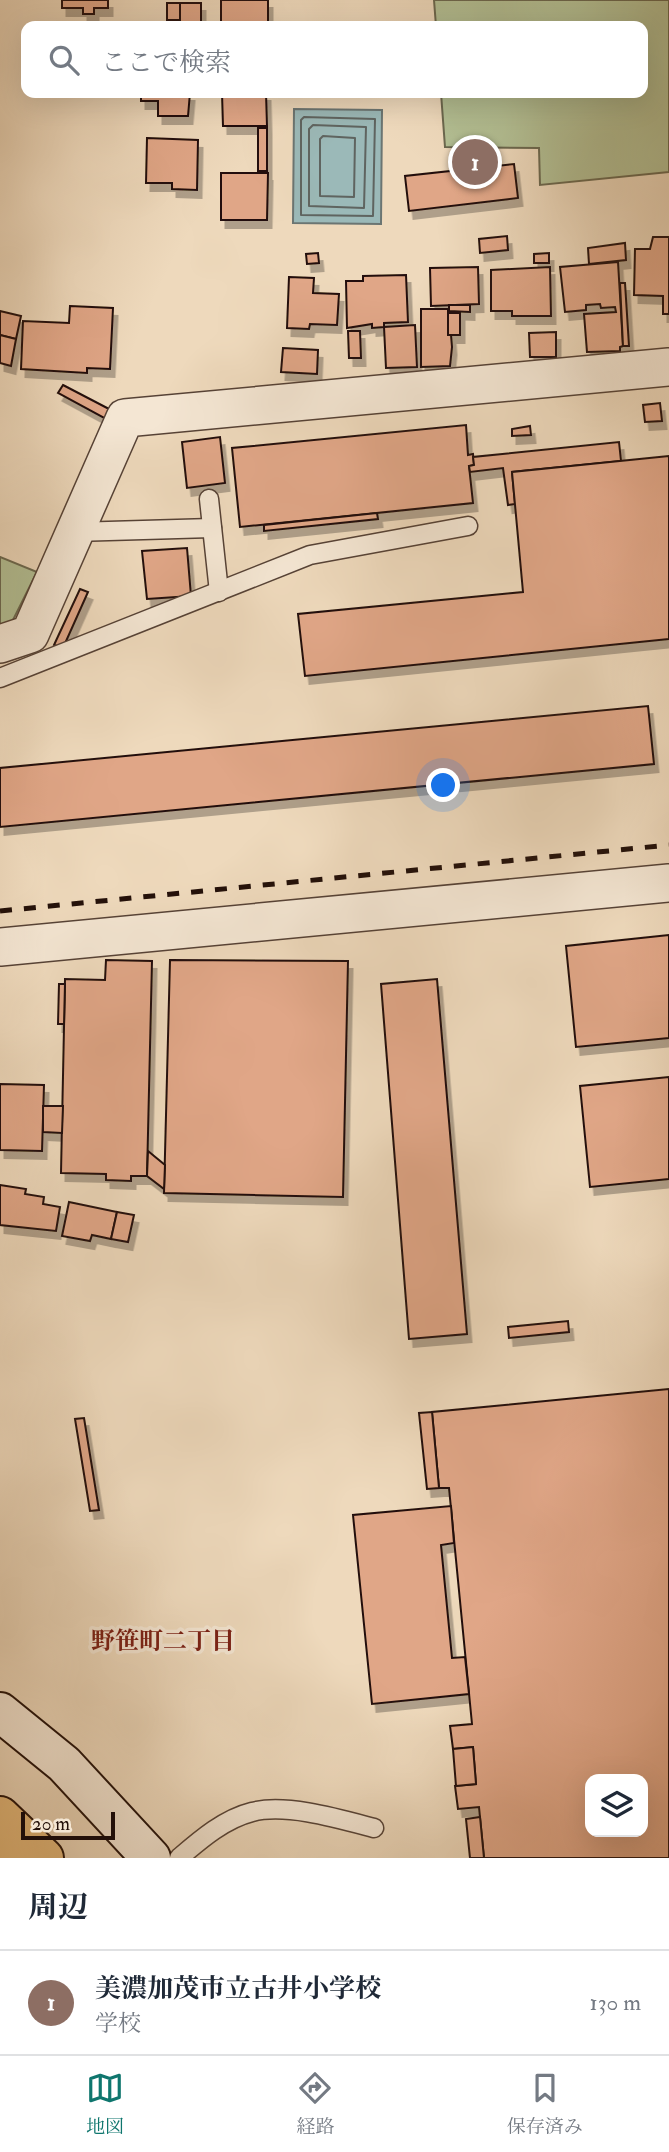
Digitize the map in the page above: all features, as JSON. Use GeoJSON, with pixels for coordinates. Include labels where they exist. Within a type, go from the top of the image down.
{"type":"FeatureCollection","features":[{"type":"Feature","properties":{"kind":"highway"},"geometry":{"type":"LineString","coordinates":[[0,1816],[44,1858]]}},
{"type":"Feature","properties":{"kind":"street"},"geometry":{"type":"LineString","coordinates":[[0,644],[30,634],[125,418],[669,367]]}},
{"type":"Feature","properties":{"kind":"street"},"geometry":{"type":"LineString","coordinates":[[0,947],[669,883]]}},
{"type":"Feature","properties":{"kind":"street"},"geometry":{"type":"LineString","coordinates":[[0,1712],[64,1764],[151,1858]]}},
{"type":"Feature","properties":{"kind":"lane"},"geometry":{"type":"LineString","coordinates":[[209,499],[219,592]]}},
{"type":"Feature","properties":{"kind":"lane"},"geometry":{"type":"LineString","coordinates":[[0,678],[310,555],[468,526]]}},
{"type":"Feature","properties":{"kind":"lane"},"geometry":{"type":"LineString","coordinates":[[74,532],[212,528]]}},
{"type":"Feature","properties":{"kind":"lane"},"geometry":{"type":"LineString","coordinates":[[179,1858],[212,1831],[252,1812],[312,1812],[374,1828]]}},
{"type":"Feature","properties":{"kind":"green space"},"geometry":{"type":"Polygon","coordinates":[[[434,0],[669,0],[669,172],[540,185],[539,148],[445,147],[441,98],[648,98],[648,21],[436,21],[434,0]]]}},
{"type":"Feature","properties":{"kind":"green space"},"geometry":{"type":"Polygon","coordinates":[[[0,557],[37,572],[11,624],[0,628],[0,557]]]}},
{"type":"Feature","properties":{"kind":"water"},"geometry":{"type":"Polygon","coordinates":[[[294,109],[382,110],[381,224],[293,223],[294,109]]]}},
{"type":"Feature","properties":{"kind":"building"},"geometry":{"type":"Polygon","coordinates":[[[62,0],[108,0],[108,8],[94,8],[94,14],[83,14],[83,8],[62,8],[62,0]]]}},
{"type":"Feature","properties":{"kind":"building"},"geometry":{"type":"Polygon","coordinates":[[[221,0],[268,0],[268,21],[221,21],[221,0]]]}},
{"type":"Feature","properties":{"kind":"building"},"geometry":{"type":"Polygon","coordinates":[[[167,3],[180,3],[180,20],[167,20],[167,3]]]}},
{"type":"Feature","properties":{"kind":"building"},"geometry":{"type":"Polygon","coordinates":[[[180,3],[201,3],[201,21],[170,21],[180,20],[180,3]]]}},
{"type":"Feature","properties":{"kind":"building"},"geometry":{"type":"Polygon","coordinates":[[[141,98],[190,98],[188,116],[158,116],[158,101],[141,101],[141,98]]]}},
{"type":"Feature","properties":{"kind":"building"},"geometry":{"type":"Polygon","coordinates":[[[222,98],[266,98],[267,126],[223,126],[222,98]]]}},
{"type":"Feature","properties":{"kind":"building"},"geometry":{"type":"Polygon","coordinates":[[[258,128],[267,128],[267,171],[258,171],[258,128]]]}},
{"type":"Feature","properties":{"kind":"building"},"geometry":{"type":"Polygon","coordinates":[[[147,138],[198,140],[197,190],[172,189],[172,183],[146,183],[147,138]]]}},
{"type":"Feature","properties":{"kind":"building"},"geometry":{"type":"Polygon","coordinates":[[[514,164],[518,198],[409,211],[405,176],[514,164]]]}},
{"type":"Feature","properties":{"kind":"building"},"geometry":{"type":"Polygon","coordinates":[[[221,173],[268,173],[267,220],[221,220],[221,173]]]}},
{"type":"Feature","properties":{"kind":"building"},"geometry":{"type":"Polygon","coordinates":[[[507,236],[508,250],[480,253],[479,239],[507,236]]]}},
{"type":"Feature","properties":{"kind":"building"},"geometry":{"type":"Polygon","coordinates":[[[653,237],[669,237],[669,314],[663,314],[663,296],[634,295],[635,249],[650,249],[653,237]]]}},
{"type":"Feature","properties":{"kind":"building"},"geometry":{"type":"Polygon","coordinates":[[[625,243],[626,260],[589,264],[588,248],[625,243]]]}},
{"type":"Feature","properties":{"kind":"building"},"geometry":{"type":"Polygon","coordinates":[[[318,253],[319,263],[307,264],[306,254],[318,253]]]}},
{"type":"Feature","properties":{"kind":"building"},"geometry":{"type":"Polygon","coordinates":[[[549,253],[549,263],[534,263],[534,254],[549,253]]]}},
{"type":"Feature","properties":{"kind":"building"},"geometry":{"type":"Polygon","coordinates":[[[618,262],[623,346],[620,351],[587,352],[584,314],[616,312],[615,307],[586,305],[586,310],[565,312],[560,267],[618,262]]]}},
{"type":"Feature","properties":{"kind":"building"},"geometry":{"type":"Polygon","coordinates":[[[478,267],[479,304],[431,306],[430,268],[478,267]]]}},
{"type":"Feature","properties":{"kind":"building"},"geometry":{"type":"Polygon","coordinates":[[[550,267],[551,316],[512,316],[512,311],[491,311],[491,270],[550,267]]]}},
{"type":"Feature","properties":{"kind":"building"},"geometry":{"type":"Polygon","coordinates":[[[406,275],[408,322],[384,323],[384,327],[372,328],[372,324],[347,328],[346,281],[363,281],[363,276],[406,275]]]}},
{"type":"Feature","properties":{"kind":"building"},"geometry":{"type":"Polygon","coordinates":[[[289,277],[314,278],[313,293],[339,294],[337,325],[310,324],[309,329],[287,328],[289,277]]]}},
{"type":"Feature","properties":{"kind":"building"},"geometry":{"type":"Polygon","coordinates":[[[620,283],[625,283],[629,346],[623,346],[620,283]]]}},
{"type":"Feature","properties":{"kind":"building"},"geometry":{"type":"Polygon","coordinates":[[[449,305],[470,305],[470,312],[449,311],[449,305]]]}},
{"type":"Feature","properties":{"kind":"building"},"geometry":{"type":"Polygon","coordinates":[[[70,306],[113,308],[110,369],[87,368],[87,373],[21,369],[23,321],[69,323],[70,306]]]}},
{"type":"Feature","properties":{"kind":"building"},"geometry":{"type":"Polygon","coordinates":[[[421,309],[448,309],[448,335],[451,335],[452,347],[450,366],[421,367],[421,309]]]}},
{"type":"Feature","properties":{"kind":"building"},"geometry":{"type":"Polygon","coordinates":[[[0,311],[21,316],[16,339],[0,335],[0,311]]]}},
{"type":"Feature","properties":{"kind":"building"},"geometry":{"type":"Polygon","coordinates":[[[448,313],[460,313],[460,335],[448,335],[448,313]]]}},
{"type":"Feature","properties":{"kind":"building"},"geometry":{"type":"Polygon","coordinates":[[[415,325],[417,367],[386,368],[384,327],[415,325]]]}},
{"type":"Feature","properties":{"kind":"building"},"geometry":{"type":"Polygon","coordinates":[[[348,331],[360,331],[361,358],[349,358],[348,331]]]}},
{"type":"Feature","properties":{"kind":"building"},"geometry":{"type":"Polygon","coordinates":[[[556,332],[556,357],[530,357],[529,333],[556,332]]]}},
{"type":"Feature","properties":{"kind":"building"},"geometry":{"type":"Polygon","coordinates":[[[0,335],[16,339],[11,366],[0,363],[0,335]]]}},
{"type":"Feature","properties":{"kind":"building"},"geometry":{"type":"Polygon","coordinates":[[[283,348],[318,350],[317,374],[281,372],[283,348]]]}},
{"type":"Feature","properties":{"kind":"building"},"geometry":{"type":"Polygon","coordinates":[[[63,385],[111,410],[106,419],[58,393],[63,385]]]}},
{"type":"Feature","properties":{"kind":"building"},"geometry":{"type":"Polygon","coordinates":[[[660,403],[662,421],[645,422],[643,405],[660,403]]]}},
{"type":"Feature","properties":{"kind":"building"},"geometry":{"type":"Polygon","coordinates":[[[466,425],[468,455],[473,454],[474,465],[469,466],[473,503],[240,527],[232,448],[466,425]]]}},
{"type":"Feature","properties":{"kind":"building"},"geometry":{"type":"Polygon","coordinates":[[[530,426],[531,435],[512,436],[512,429],[530,426]]]}},
{"type":"Feature","properties":{"kind":"building"},"geometry":{"type":"Polygon","coordinates":[[[220,437],[225,483],[187,488],[182,442],[220,437]]]}},
{"type":"Feature","properties":{"kind":"building"},"geometry":{"type":"Polygon","coordinates":[[[619,442],[621,461],[512,472],[515,504],[508,505],[503,468],[470,472],[469,466],[474,465],[473,457],[619,442]]]}},
{"type":"Feature","properties":{"kind":"building"},"geometry":{"type":"Polygon","coordinates":[[[669,456],[669,639],[305,676],[298,614],[523,592],[512,472],[669,456]]]}},
{"type":"Feature","properties":{"kind":"building"},"geometry":{"type":"Polygon","coordinates":[[[377,513],[378,519],[264,531],[264,525],[377,513]]]}},
{"type":"Feature","properties":{"kind":"building"},"geometry":{"type":"Polygon","coordinates":[[[187,548],[191,596],[147,599],[142,551],[187,548]]]}},
{"type":"Feature","properties":{"kind":"building"},"geometry":{"type":"Polygon","coordinates":[[[80,589],[88,592],[63,648],[54,645],[80,589]]]}},
{"type":"Feature","properties":{"kind":"building"},"geometry":{"type":"Polygon","coordinates":[[[648,706],[654,764],[0,827],[0,768],[648,706]]]}},
{"type":"Feature","properties":{"kind":"building"},"geometry":{"type":"Polygon","coordinates":[[[669,935],[669,1038],[576,1047],[566,946],[669,935]]]}},
{"type":"Feature","properties":{"kind":"building"},"geometry":{"type":"Polygon","coordinates":[[[106,960],[152,961],[147,1176],[131,1176],[131,1181],[106,1180],[106,1174],[61,1173],[65,979],[105,980],[106,960]]]}},
{"type":"Feature","properties":{"kind":"building"},"geometry":{"type":"Polygon","coordinates":[[[170,960],[348,961],[343,1197],[164,1193],[170,960]]]}},
{"type":"Feature","properties":{"kind":"building"},"geometry":{"type":"Polygon","coordinates":[[[437,979],[467,1334],[409,1339],[381,984],[437,979]]]}},
{"type":"Feature","properties":{"kind":"building"},"geometry":{"type":"Polygon","coordinates":[[[59,984],[65,984],[64,1024],[58,1024],[59,984]]]}},
{"type":"Feature","properties":{"kind":"building"},"geometry":{"type":"Polygon","coordinates":[[[669,1077],[669,1179],[590,1187],[580,1086],[669,1077]]]}},
{"type":"Feature","properties":{"kind":"building"},"geometry":{"type":"Polygon","coordinates":[[[0,1084],[44,1085],[42,1151],[0,1150],[0,1084]]]}},
{"type":"Feature","properties":{"kind":"building"},"geometry":{"type":"Polygon","coordinates":[[[43,1106],[63,1106],[62,1133],[43,1132],[43,1106]]]}},
{"type":"Feature","properties":{"kind":"building"},"geometry":{"type":"Polygon","coordinates":[[[148,1151],[165,1165],[164,1189],[147,1176],[148,1151]]]}},
{"type":"Feature","properties":{"kind":"building"},"geometry":{"type":"Polygon","coordinates":[[[0,1185],[26,1189],[25,1194],[44,1197],[43,1204],[60,1207],[56,1231],[0,1225],[0,1185]]]}},
{"type":"Feature","properties":{"kind":"building"},"geometry":{"type":"Polygon","coordinates":[[[69,1202],[117,1212],[111,1239],[92,1235],[90,1241],[62,1236],[69,1202]]]}},
{"type":"Feature","properties":{"kind":"building"},"geometry":{"type":"Polygon","coordinates":[[[117,1212],[134,1215],[128,1242],[111,1239],[117,1212]]]}},
{"type":"Feature","properties":{"kind":"building"},"geometry":{"type":"Polygon","coordinates":[[[568,1321],[569,1332],[509,1338],[508,1327],[568,1321]]]}},
{"type":"Feature","properties":{"kind":"building"},"geometry":{"type":"Polygon","coordinates":[[[669,1389],[669,1858],[484,1858],[479,1807],[458,1809],[455,1786],[476,1784],[473,1747],[453,1749],[450,1726],[472,1724],[449,1488],[439,1488],[432,1412],[669,1389]]]}},
{"type":"Feature","properties":{"kind":"building"},"geometry":{"type":"Polygon","coordinates":[[[432,1412],[439,1488],[427,1489],[419,1413],[432,1412]]]}},
{"type":"Feature","properties":{"kind":"building"},"geometry":{"type":"Polygon","coordinates":[[[84,1418],[99,1510],[90,1511],[75,1419],[84,1418]]]}},
{"type":"Feature","properties":{"kind":"building"},"geometry":{"type":"Polygon","coordinates":[[[451,1506],[454,1543],[441,1545],[452,1658],[465,1657],[469,1694],[372,1704],[353,1515],[451,1506]]]}},
{"type":"Feature","properties":{"kind":"building"},"geometry":{"type":"Polygon","coordinates":[[[473,1747],[476,1784],[456,1786],[453,1749],[473,1747]]]}},
{"type":"Feature","properties":{"kind":"building"},"geometry":{"type":"Polygon","coordinates":[[[480,1817],[484,1858],[470,1858],[466,1819],[480,1817]]]}},
{"type":"Feature","properties":{"kind":"railway"},"geometry":{"type":"LineString","coordinates":[[0,911],[669,845]]}},
{"type":"Feature","properties":{"kind":"place","name":"美濃加茂市立古井小学校"},"geometry":{"type":"Point","coordinates":[475,162]}},
{"type":"Feature","properties":{"kind":"district","name":"野笹町二丁目"},"geometry":{"type":"Point","coordinates":[163,1641]}}]}
